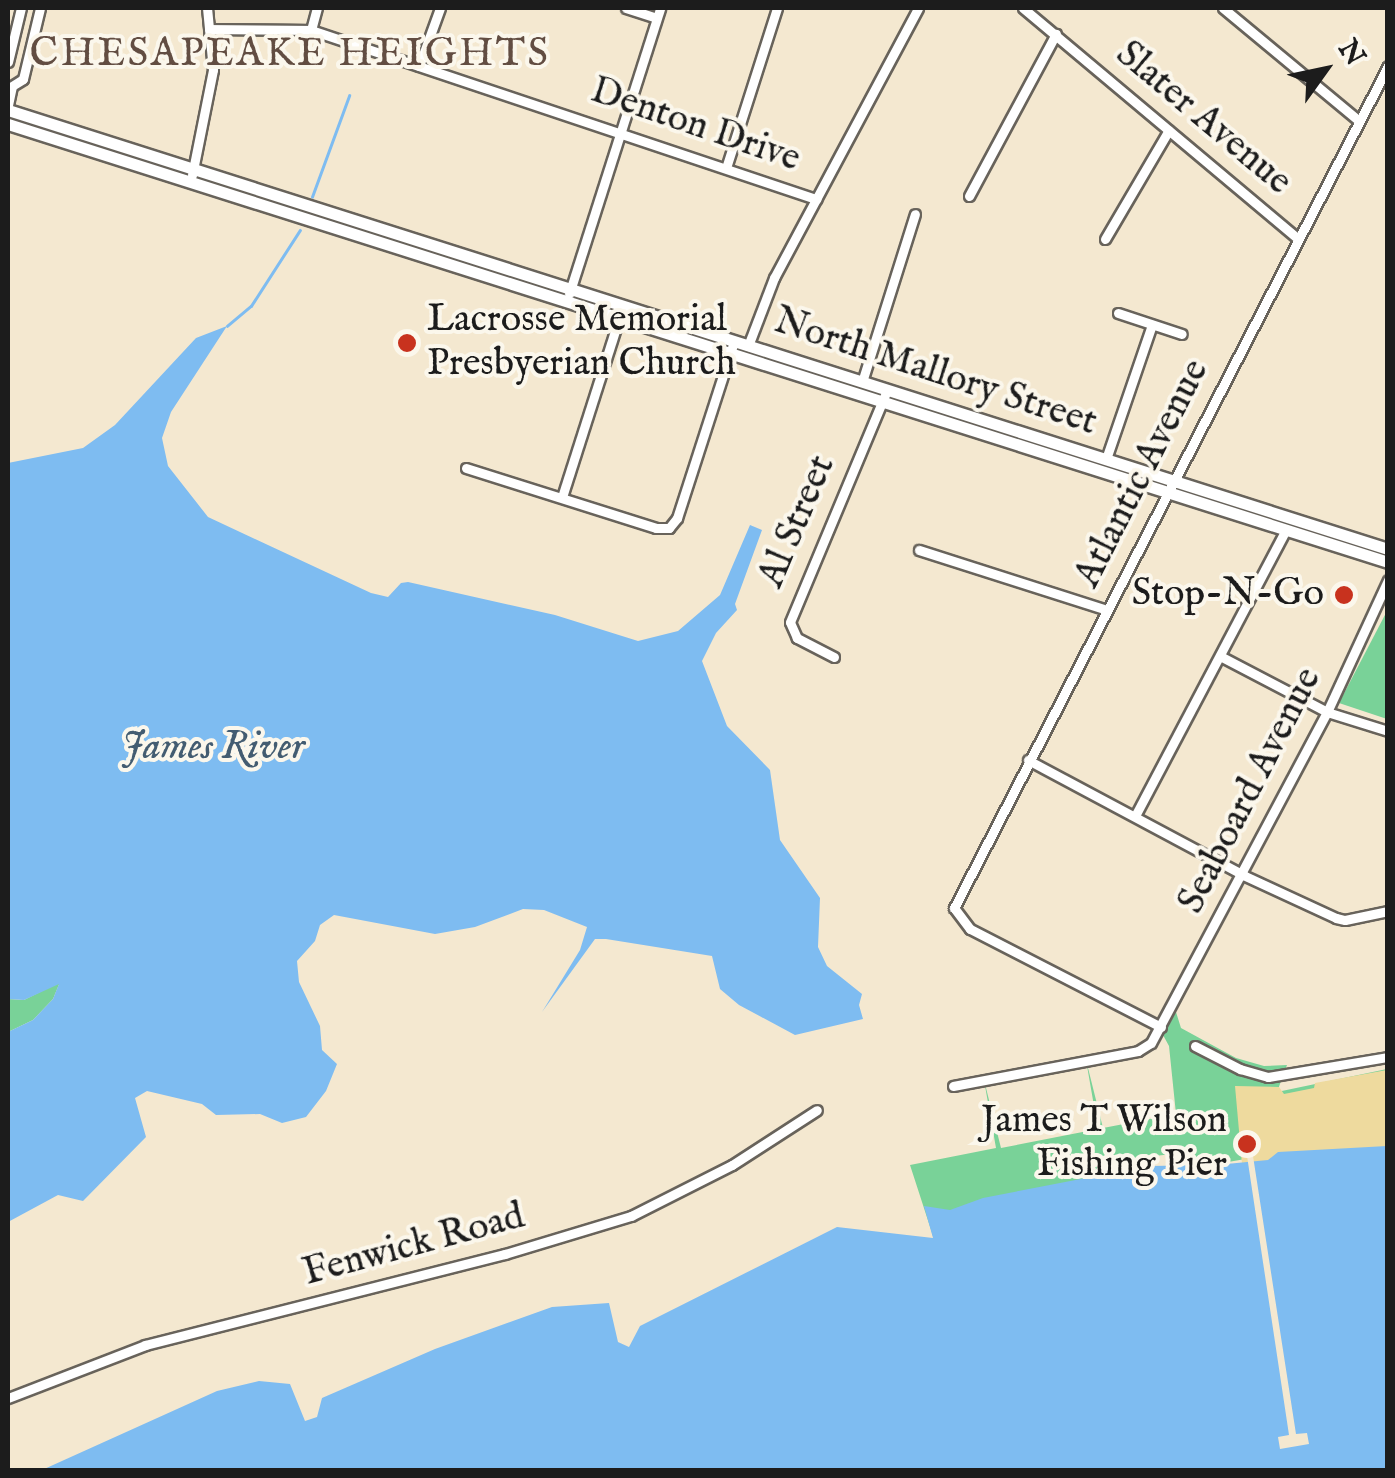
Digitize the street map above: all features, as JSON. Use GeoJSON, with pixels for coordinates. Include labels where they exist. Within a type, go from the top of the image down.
{"type":"FeatureCollection","features":[{"type":"Feature","properties":{"kind":"main road","name":"North Mallory Street"},"geometry":{"type":"LineString","coordinates":[[8,108],[192,176]]}},
{"type":"Feature","properties":{"kind":"main road","name":"North Mallory Street"},"geometry":{"type":"LineString","coordinates":[[8,124],[192,176],[732,347],[1168,494],[1388,562]]}},
{"type":"Feature","properties":{"kind":"main road","name":"North Mallory Street"},"geometry":{"type":"LineString","coordinates":[[568,295],[619,318],[732,347],[748,346],[862,382],[884,396],[1106,459],[1388,548]]}},
{"type":"Feature","properties":{"kind":"street"},"geometry":{"type":"LineString","coordinates":[[8,62],[20,8]]}},
{"type":"Feature","properties":{"kind":"street"},"geometry":{"type":"LineString","coordinates":[[8,108],[10,84],[23,79],[40,8]]}},
{"type":"Feature","properties":{"kind":"street"},"geometry":{"type":"LineString","coordinates":[[192,176],[212,70],[207,8]]}},
{"type":"Feature","properties":{"kind":"street"},"geometry":{"type":"LineString","coordinates":[[311,30],[317,8]]}},
{"type":"Feature","properties":{"kind":"street"},"geometry":{"type":"LineString","coordinates":[[419,66],[440,8]]}},
{"type":"Feature","properties":{"kind":"street"},"geometry":{"type":"LineString","coordinates":[[568,295],[658,12],[626,8]]}},
{"type":"Feature","properties":{"kind":"street"},"geometry":{"type":"LineString","coordinates":[[726,168],[776,8]]}},
{"type":"Feature","properties":{"kind":"street"},"geometry":{"type":"LineString","coordinates":[[748,346],[774,278],[918,8]]}},
{"type":"Feature","properties":{"kind":"street","name":"Slater Avenue"},"geometry":{"type":"LineString","coordinates":[[1023,8],[1298,239]]}},
{"type":"Feature","properties":{"kind":"street"},"geometry":{"type":"LineString","coordinates":[[1223,8],[1358,120]]}},
{"type":"Feature","properties":{"kind":"street","name":"Denton Drive"},"geometry":{"type":"LineString","coordinates":[[209,29],[311,30],[816,198]]}},
{"type":"Feature","properties":{"kind":"street"},"geometry":{"type":"LineString","coordinates":[[969,196],[1056,34]]}},
{"type":"Feature","properties":{"kind":"street","name":"Atlantic Avenue"},"geometry":{"type":"LineString","coordinates":[[1161,1027],[970,929],[954,911],[1028,760],[1388,66]]}},
{"type":"Feature","properties":{"kind":"street"},"geometry":{"type":"LineString","coordinates":[[1105,239],[1169,130]]}},
{"type":"Feature","properties":{"kind":"street"},"geometry":{"type":"LineString","coordinates":[[862,382],[915,214]]}},
{"type":"Feature","properties":{"kind":"street"},"geometry":{"type":"LineString","coordinates":[[1118,314],[1182,334]]}},
{"type":"Feature","properties":{"kind":"street"},"geometry":{"type":"LineString","coordinates":[[562,497],[619,318]]}},
{"type":"Feature","properties":{"kind":"street"},"geometry":{"type":"LineString","coordinates":[[1106,459],[1152,325]]}},
{"type":"Feature","properties":{"kind":"street"},"geometry":{"type":"LineString","coordinates":[[466,468],[656,528],[674,524],[732,347]]}},
{"type":"Feature","properties":{"kind":"street","name":"Al Street"},"geometry":{"type":"LineString","coordinates":[[834,657],[796,638],[790,622],[884,396]]}},
{"type":"Feature","properties":{"kind":"street"},"geometry":{"type":"LineString","coordinates":[[1135,816],[1286,530]]}},
{"type":"Feature","properties":{"kind":"street"},"geometry":{"type":"LineString","coordinates":[[919,550],[1108,610]]}},
{"type":"Feature","properties":{"kind":"street","name":"Seaboard Avenue"},"geometry":{"type":"LineString","coordinates":[[1161,1027],[1328,712],[1388,580]]}},
{"type":"Feature","properties":{"kind":"street"},"geometry":{"type":"LineString","coordinates":[[1220,656],[1328,712],[1388,731]]}},
{"type":"Feature","properties":{"kind":"street"},"geometry":{"type":"LineString","coordinates":[[1028,760],[1243,876],[1344,920],[1388,910]]}},
{"type":"Feature","properties":{"kind":"street"},"geometry":{"type":"LineString","coordinates":[[953,1086],[1138,1051],[1151,1043],[1161,1027]]}},
{"type":"Feature","properties":{"kind":"street"},"geometry":{"type":"LineString","coordinates":[[1195,1046],[1240,1070],[1268,1077],[1388,1058]]}},
{"type":"Feature","properties":{"kind":"street","name":"Fenwick Road"},"geometry":{"type":"LineString","coordinates":[[8,1398],[145,1346],[543,1244],[632,1216],[732,1165],[817,1110]]}},
{"type":"Feature","properties":{"kind":"green space"},"geometry":{"type":"Polygon","coordinates":[[[1387,611],[1388,718],[1387,719],[1339,703],[1387,611]]]}},
{"type":"Feature","properties":{"kind":"green space"},"geometry":{"type":"Polygon","coordinates":[[[60,982],[53,999],[33,1020],[8,1032],[8,999],[24,1000],[60,982]]]}},
{"type":"Feature","properties":{"kind":"green space"},"geometry":{"type":"Polygon","coordinates":[[[1176,1012],[1181,1028],[1236,1058],[1264,1066],[1287,1065],[1277,1092],[1387,1069],[1387,1148],[1251,1158],[1211,1165],[1192,1164],[1173,1154],[1154,1156],[934,1239],[910,1165],[996,1148],[984,1080],[1001,1148],[1098,1129],[1086,1060],[1103,1128],[1176,1114],[1169,1046],[1163,1035],[1176,1012]]]}},
{"type":"Feature","properties":{"kind":"sand"},"geometry":{"type":"Polygon","coordinates":[[[1387,1070],[1387,1169],[1245,1198],[1235,1086],[1279,1087],[1284,1094],[1314,1088],[1315,1083],[1387,1070]]]}},
{"type":"Feature","properties":{"kind":"water","name":"James River"},"geometry":{"type":"Polygon","coordinates":[[[227,326],[171,412],[162,438],[168,466],[208,517],[371,593],[388,597],[401,583],[408,582],[555,615],[638,641],[678,631],[720,595],[750,525],[762,530],[735,604],[737,610],[716,633],[702,661],[727,726],[770,770],[780,840],[820,898],[818,947],[827,966],[862,994],[859,1005],[863,1019],[795,1035],[739,1005],[720,989],[712,956],[606,939],[595,939],[542,1012],[580,950],[587,927],[544,910],[523,909],[475,927],[435,934],[334,915],[320,925],[315,941],[297,961],[299,982],[320,1026],[322,1050],[337,1064],[326,1091],[306,1117],[282,1123],[260,1114],[216,1115],[202,1104],[147,1091],[135,1098],[146,1137],[83,1201],[58,1195],[8,1222],[8,1032],[33,1020],[53,999],[59,984],[24,1000],[8,999],[8,463],[83,448],[115,425],[196,338],[227,326]]]}},
{"type":"Feature","properties":{"kind":"water"},"geometry":{"type":"Polygon","coordinates":[[[1387,1146],[1387,1470],[42,1470],[217,1391],[259,1381],[290,1384],[305,1421],[317,1417],[322,1398],[435,1349],[552,1307],[609,1303],[618,1342],[629,1347],[640,1326],[837,1227],[933,1238],[924,1206],[950,1210],[983,1198],[1148,1166],[1216,1165],[1268,1160],[1278,1152],[1387,1146]]]}},
{"type":"Feature","properties":{"kind":"pier"},"geometry":{"type":"Polygon","coordinates":[[[1247,1156],[1253,1156],[1296,1434],[1307,1433],[1309,1444],[1280,1449],[1278,1437],[1289,1435],[1247,1156]]]}},
{"type":"Feature","properties":{"kind":"waterway"},"geometry":{"type":"LineString","coordinates":[[312,197],[349,96]]}},
{"type":"Feature","properties":{"kind":"waterway"},"geometry":{"type":"LineString","coordinates":[[227,326],[251,306],[300,230]]}},
{"type":"Feature","properties":{"kind":"place","name":"Lacrosse Memorial Presbyerian Church"},"geometry":{"type":"Point","coordinates":[407,343]}},
{"type":"Feature","properties":{"kind":"place","name":"Stop-N-Go"},"geometry":{"type":"Point","coordinates":[1344,595]}},
{"type":"Feature","properties":{"kind":"place","name":"James T Wilson Fishing Pier"},"geometry":{"type":"Point","coordinates":[1247,1144]}},
{"type":"Feature","properties":{"kind":"district","name":"CHESAPEAKE HEIGHTS"},"geometry":{"type":"Point","coordinates":[290,55]}}]}
